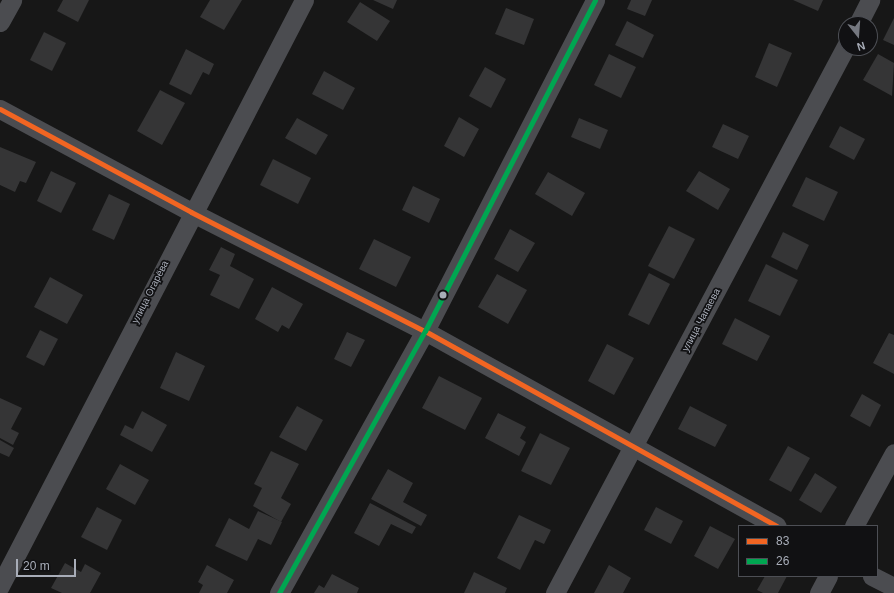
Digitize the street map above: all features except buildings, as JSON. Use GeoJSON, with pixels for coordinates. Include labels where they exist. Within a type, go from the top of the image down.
{"type":"FeatureCollection","features":[{"type":"Feature","properties":{"kind":"street"},"geometry":{"type":"LineString","coordinates":[[0,22],[12,0]]}},
{"type":"Feature","properties":{"kind":"street","name":"улица Огарёва"},"geometry":{"type":"LineString","coordinates":[[0,586],[191,212],[304,0]]}},
{"type":"Feature","properties":{"kind":"street"},"geometry":{"type":"LineString","coordinates":[[279,593],[425,330],[595,0]]}},
{"type":"Feature","properties":{"kind":"street"},"geometry":{"type":"LineString","coordinates":[[862,16],[870,0]]}},
{"type":"Feature","properties":{"kind":"street","name":"улица Чапаева"},"geometry":{"type":"LineString","coordinates":[[554,593],[841,56]]}},
{"type":"Feature","properties":{"kind":"street"},"geometry":{"type":"LineString","coordinates":[[0,109],[191,212],[425,330],[775,525]]}},
{"type":"Feature","properties":{"kind":"street"},"geometry":{"type":"LineString","coordinates":[[855,525],[894,453]]}},
{"type":"Feature","properties":{"kind":"street"},"geometry":{"type":"LineString","coordinates":[[819,593],[827,577]]}},
{"type":"Feature","properties":{"kind":"street"},"geometry":{"type":"LineString","coordinates":[[874,577],[894,587]]}},
{"type":"Feature","properties":{"kind":"transit line","name":"26"},"geometry":{"type":"LineString","coordinates":[[279,593],[425,331],[595,0]]}},
{"type":"Feature","properties":{"kind":"transit line","name":"83"},"geometry":{"type":"LineString","coordinates":[[0,109],[191,212],[425,331],[775,525]]}}]}
